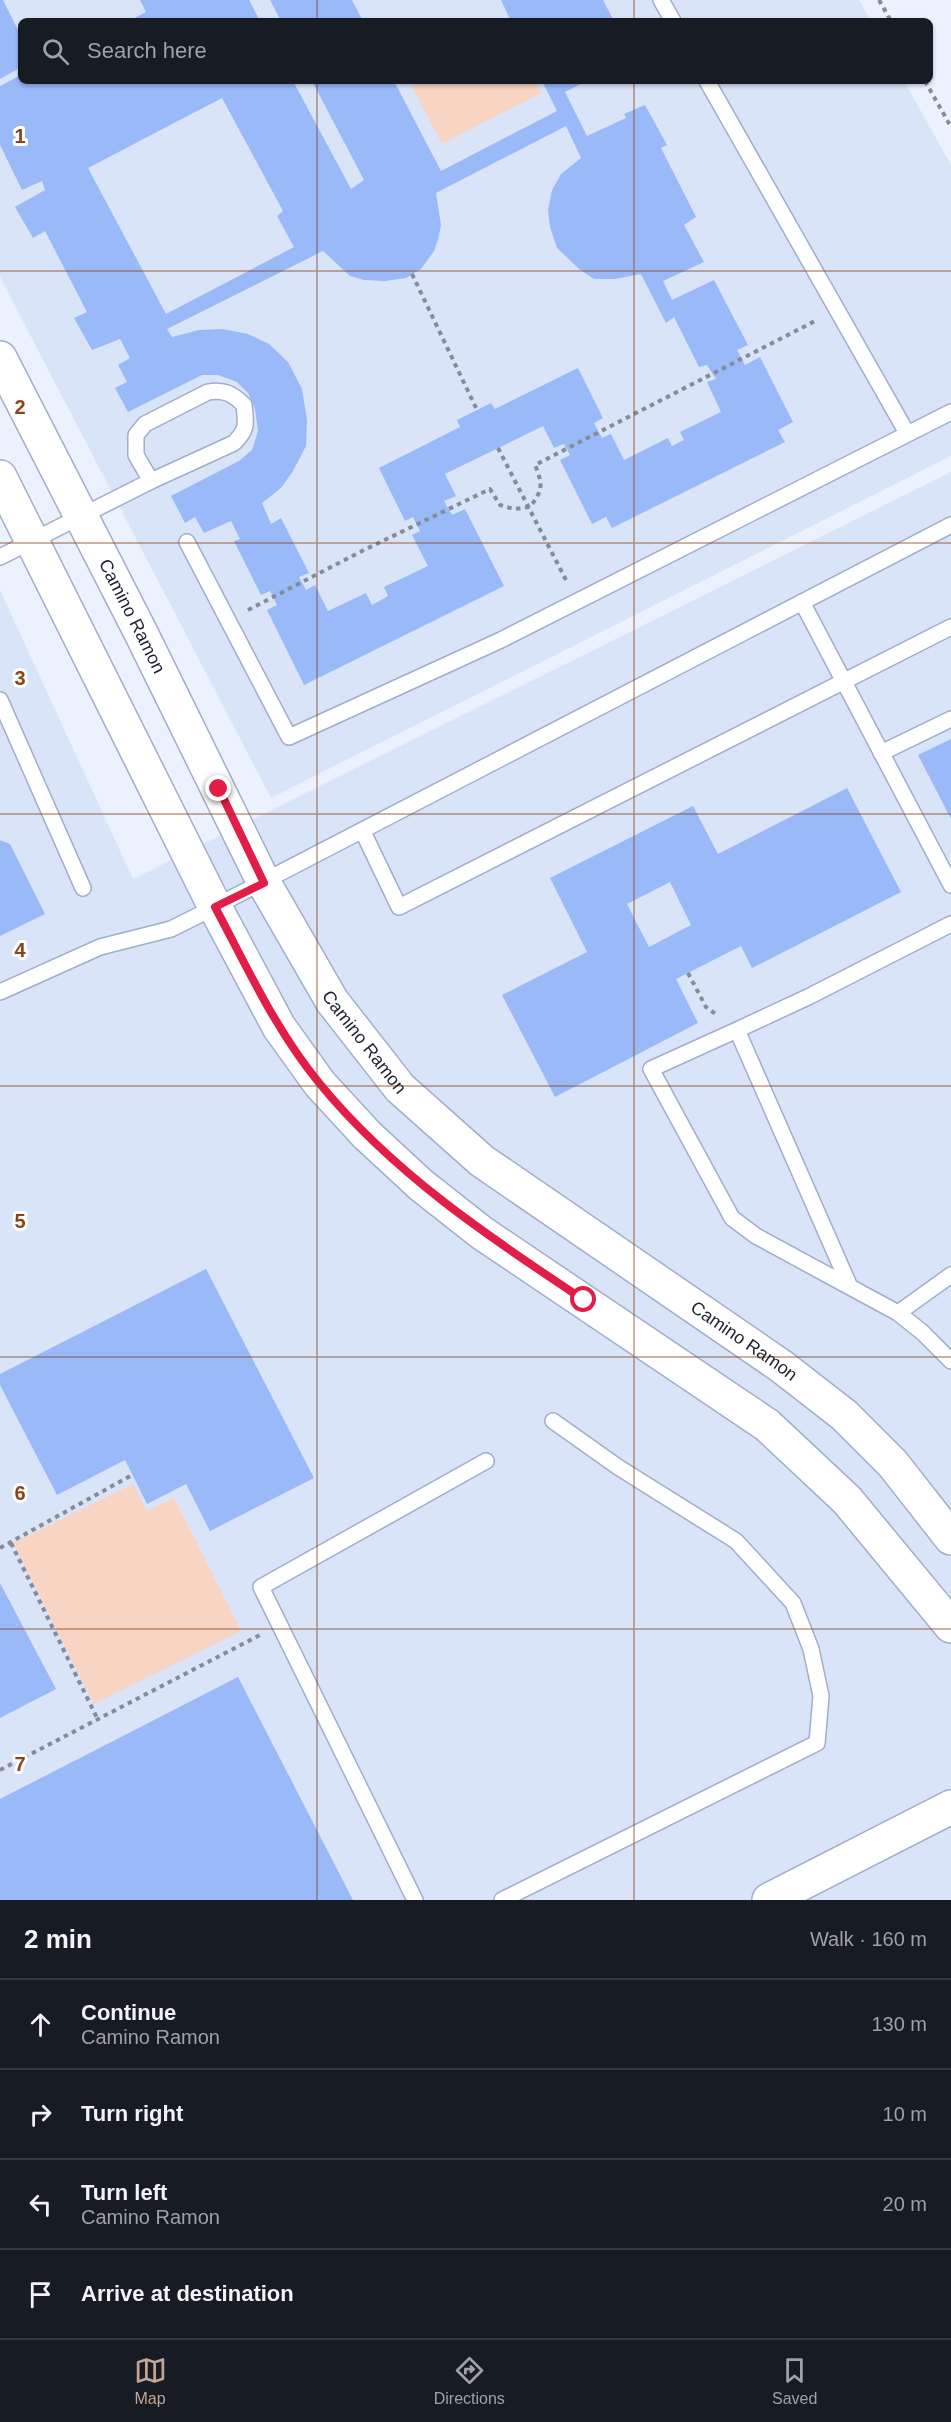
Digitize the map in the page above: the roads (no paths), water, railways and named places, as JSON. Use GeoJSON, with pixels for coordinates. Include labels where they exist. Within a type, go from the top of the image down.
{"type":"FeatureCollection","features":[{"type":"Feature","properties":{"kind":"street","name":"Camino Ramon"},"geometry":{"type":"LineString","coordinates":[[0,358],[264,883],[332,1001],[400,1088],[482,1161],[781,1366],[844,1415],[893,1464],[951,1538]]}},
{"type":"Feature","properties":{"kind":"street"},"geometry":{"type":"LineString","coordinates":[[0,477],[215,907],[279,1027],[320,1084],[367,1135],[421,1185],[482,1233],[767,1425],[847,1500],[951,1626]]}},
{"type":"Feature","properties":{"kind":"street"},"geometry":{"type":"LineString","coordinates":[[769,1900],[951,1807]]}},
{"type":"Feature","properties":{"kind":"lane"},"geometry":{"type":"LineString","coordinates":[[661,0],[671,18]]}},
{"type":"Feature","properties":{"kind":"lane"},"geometry":{"type":"LineString","coordinates":[[709,84],[907,433]]}},
{"type":"Feature","properties":{"kind":"lane"},"geometry":{"type":"LineString","coordinates":[[0,557],[151,481],[234,443],[244,432],[246,423],[244,405],[233,394],[217,390],[208,392],[145,424],[136,435],[136,455],[151,481]]}},
{"type":"Feature","properties":{"kind":"lane"},"geometry":{"type":"LineString","coordinates":[[187,542],[290,737],[501,640],[951,412]]}},
{"type":"Feature","properties":{"kind":"lane"},"geometry":{"type":"LineString","coordinates":[[0,992],[100,947],[171,929],[363,832],[951,525]]}},
{"type":"Feature","properties":{"kind":"lane"},"geometry":{"type":"LineString","coordinates":[[802,602],[951,885]]}},
{"type":"Feature","properties":{"kind":"lane"},"geometry":{"type":"LineString","coordinates":[[363,832],[399,907],[951,627]]}},
{"type":"Feature","properties":{"kind":"lane"},"geometry":{"type":"LineString","coordinates":[[0,700],[83,888]]}},
{"type":"Feature","properties":{"kind":"lane"},"geometry":{"type":"LineString","coordinates":[[881,753],[951,719]]}},
{"type":"Feature","properties":{"kind":"lane"},"geometry":{"type":"LineString","coordinates":[[951,924],[808,997],[651,1069],[732,1218],[756,1236],[898,1313],[922,1332],[951,1361]]}},
{"type":"Feature","properties":{"kind":"lane"},"geometry":{"type":"LineString","coordinates":[[737,1030],[850,1287]]}},
{"type":"Feature","properties":{"kind":"lane"},"geometry":{"type":"LineString","coordinates":[[898,1313],[951,1275]]}},
{"type":"Feature","properties":{"kind":"lane"},"geometry":{"type":"LineString","coordinates":[[502,1900],[817,1743],[821,1696],[811,1648],[793,1603],[736,1540],[618,1467],[553,1421]]}},
{"type":"Feature","properties":{"kind":"lane"},"geometry":{"type":"LineString","coordinates":[[415,1900],[261,1587],[486,1461]]}}]}
